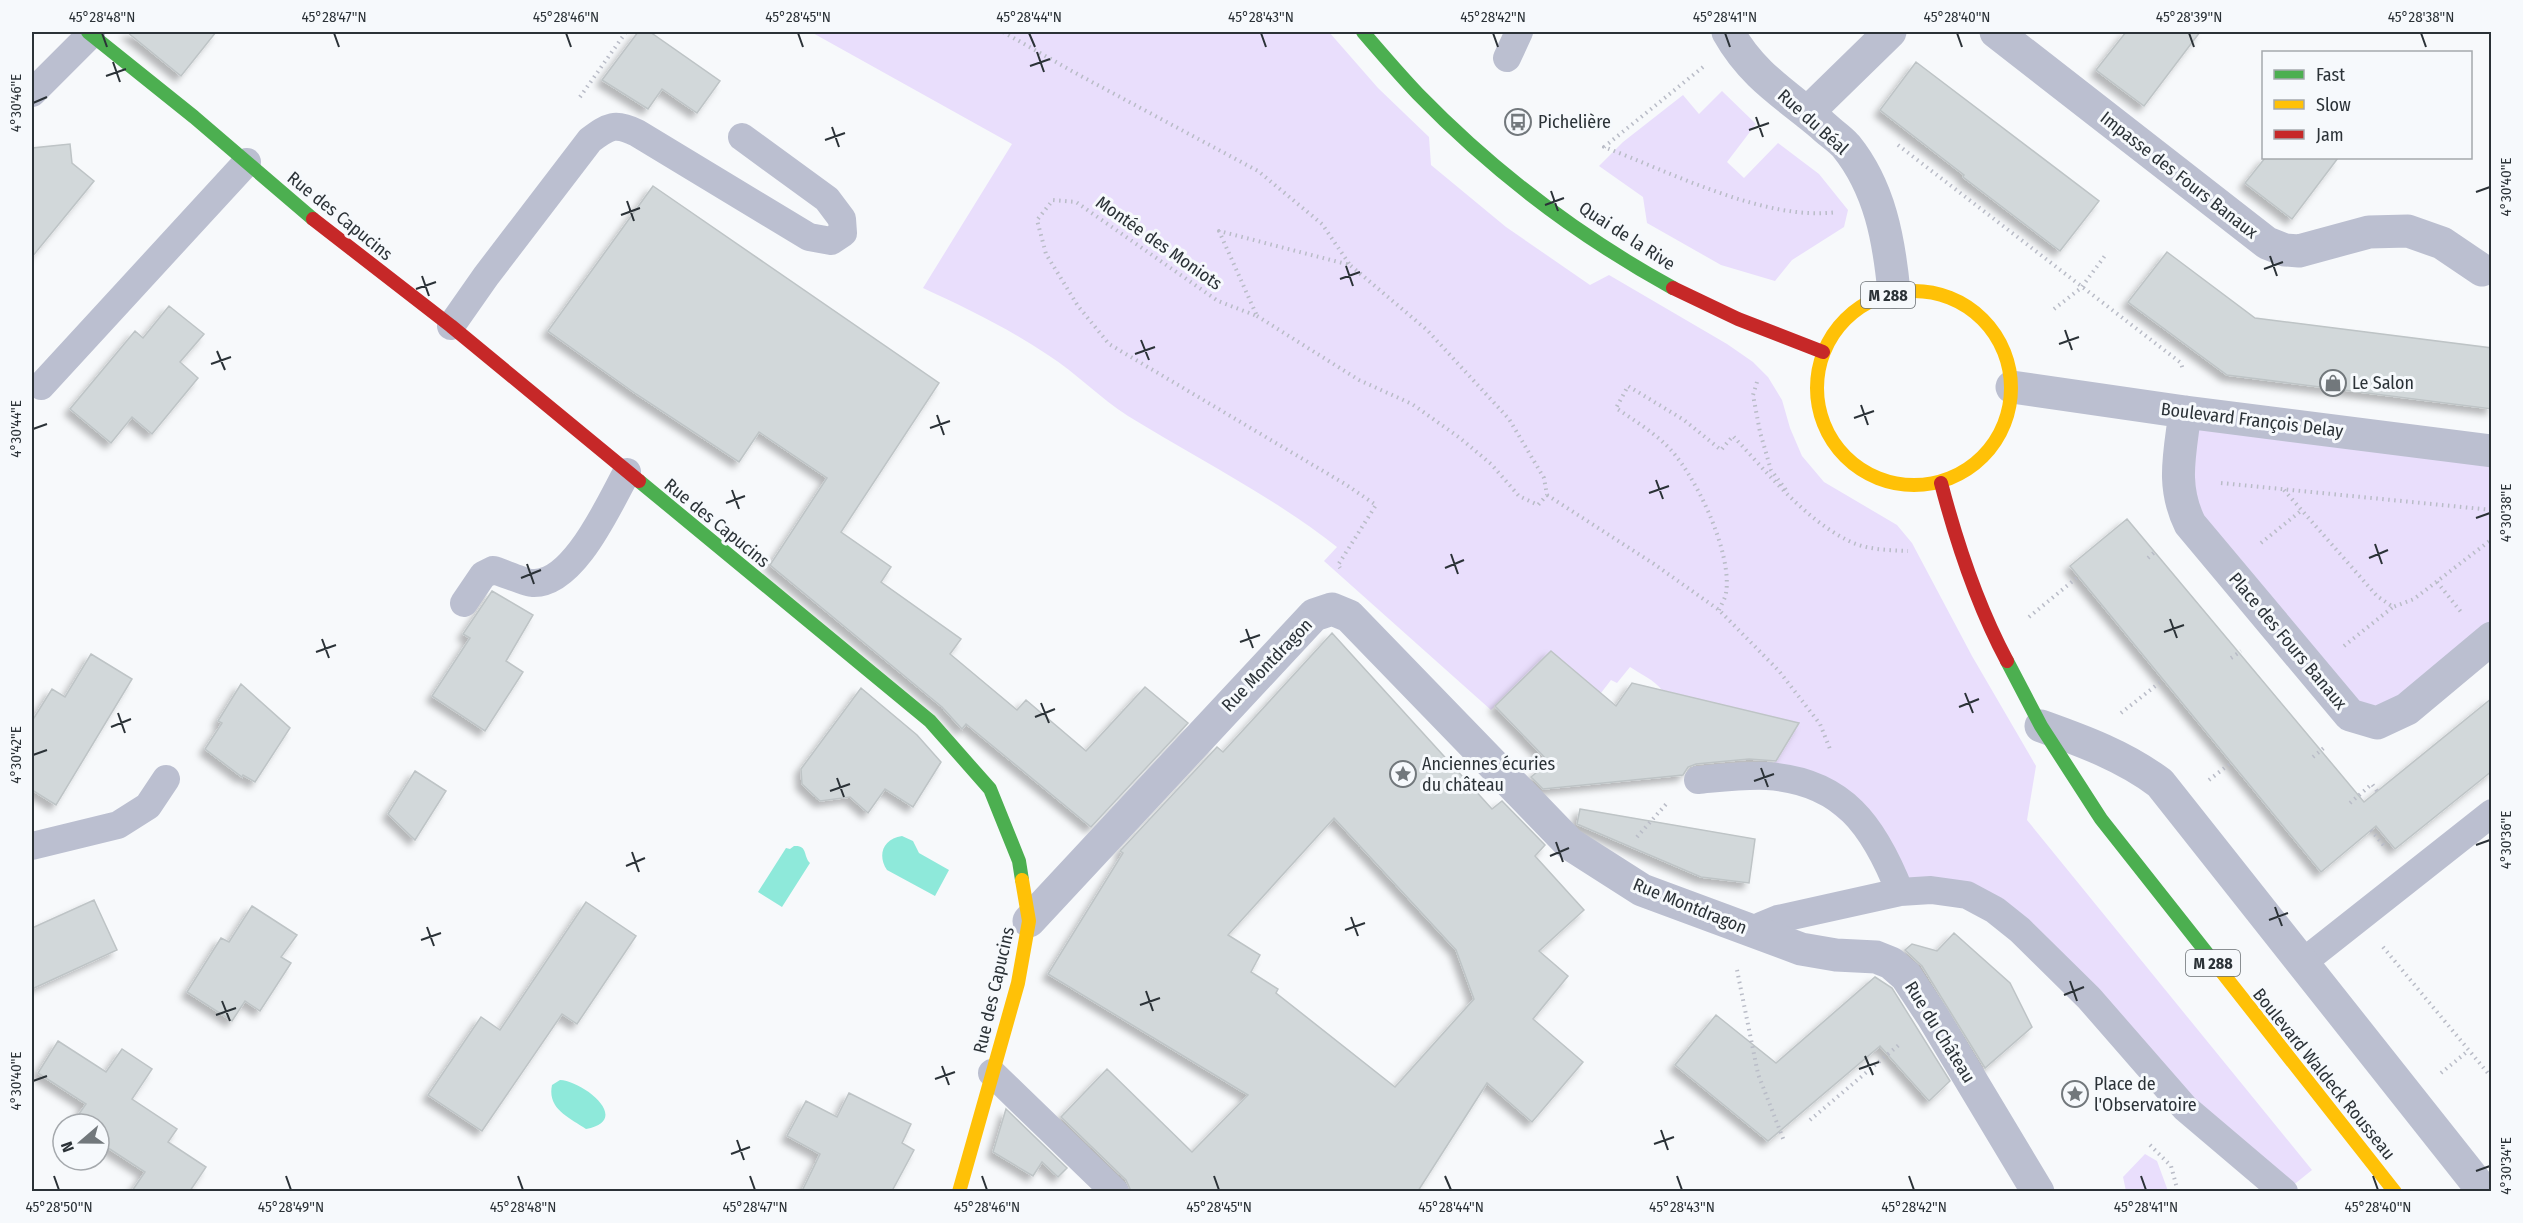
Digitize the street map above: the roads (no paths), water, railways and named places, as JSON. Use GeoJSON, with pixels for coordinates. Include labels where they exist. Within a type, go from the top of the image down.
{"type":"FeatureCollection","features":[{"type":"Feature","properties":{"kind":"main road","name":"Quai de la Rive"},"geometry":{"type":"LineString","coordinates":[[1363,32],[1426,102],[1524,188],[1581,230],[1688,295],[1730,316],[1823,352]]}},
{"type":"Feature","properties":{"kind":"main road","name":"Rue des Capucins"},"geometry":{"type":"LineString","coordinates":[[90,33],[194,117],[333,235],[451,326],[930,721],[990,789],[1019,861],[1029,921],[1018,983],[959,1191]]}},
{"type":"Feature","properties":{"kind":"main road","name":"M 288"},"geometry":{"type":"LineString","coordinates":[[1923,291],[1950,297],[1976,312],[1995,333],[2008,358],[2012,387],[2008,418],[1993,447],[1970,470],[1941,483],[1911,487],[1880,481],[1853,465],[1846,458],[1832,442],[1820,413],[1817,382],[1823,352],[1835,331],[1851,313],[1871,300],[1894,292],[1923,291]]}},
{"type":"Feature","properties":{"kind":"main road","name":"Boulevard Waldeck Rousseau"},"geometry":{"type":"LineString","coordinates":[[1941,483],[1956,541],[1996,641],[2041,726],[2101,819],[2395,1191]]}},
{"type":"Feature","properties":{"kind":"street","name":"Rue du Béal"},"geometry":{"type":"LineString","coordinates":[[1728,32],[1747,61],[1845,145],[1864,173],[1879,206],[1891,258],[1894,292]]}},
{"type":"Feature","properties":{"kind":"street"},"geometry":{"type":"LineString","coordinates":[[1807,113],[1890,32]]}},
{"type":"Feature","properties":{"kind":"street","name":"Impasse des Fours Banaux"},"geometry":{"type":"LineString","coordinates":[[1996,32],[2267,243],[2285,250],[2299,251],[2369,232],[2408,231],[2442,243],[2482,270]]}},
{"type":"Feature","properties":{"kind":"street","name":"Boulevard François Delay"},"geometry":{"type":"LineString","coordinates":[[2012,387],[2185,412],[2492,451]]}},
{"type":"Feature","properties":{"kind":"street","name":"Place des Fours Banaux"},"geometry":{"type":"LineString","coordinates":[[2185,412],[2177,478],[2180,504],[2190,524],[2349,715],[2377,723],[2407,709],[2492,638]]}},
{"type":"Feature","properties":{"kind":"street","name":"Rue Montdragon"},"geometry":{"type":"LineString","coordinates":[[1029,921],[1314,615],[1332,609],[1349,616],[1570,844],[1642,890],[1747,929]]}},
{"type":"Feature","properties":{"kind":"street"},"geometry":{"type":"LineString","coordinates":[[2041,726],[2076,738],[2137,766],[2160,783],[2484,1191]]}},
{"type":"Feature","properties":{"kind":"street","name":"Rue du Château"},"geometry":{"type":"LineString","coordinates":[[1747,929],[1801,949],[1836,955],[1876,957],[1891,963],[1906,976],[2038,1191]]}},
{"type":"Feature","properties":{"kind":"lane"},"geometry":{"type":"LineString","coordinates":[[1507,58],[1519,32]]}},
{"type":"Feature","properties":{"kind":"lane"},"geometry":{"type":"LineString","coordinates":[[32,93],[90,33]]}},
{"type":"Feature","properties":{"kind":"lane"},"geometry":{"type":"LineString","coordinates":[[451,326],[486,276],[590,140],[607,128],[623,126],[637,133],[809,237],[831,241],[843,233],[842,219],[827,199],[742,137]]}},
{"type":"Feature","properties":{"kind":"lane"},"geometry":{"type":"LineString","coordinates":[[41,386],[247,162]]}},
{"type":"Feature","properties":{"kind":"lane"},"geometry":{"type":"LineString","coordinates":[[464,603],[483,575],[493,570],[532,583],[553,579],[572,564],[627,472]]}},
{"type":"Feature","properties":{"kind":"lane"},"geometry":{"type":"LineString","coordinates":[[1698,780],[1766,776],[1805,782],[1843,802],[1869,827],[1887,859],[1900,892]]}},
{"type":"Feature","properties":{"kind":"lane"},"geometry":{"type":"LineString","coordinates":[[32,846],[118,825],[148,806],[166,779]]}},
{"type":"Feature","properties":{"kind":"lane"},"geometry":{"type":"LineString","coordinates":[[2302,963],[2492,813]]}},
{"type":"Feature","properties":{"kind":"lane","name":"Rue Montdragon"},"geometry":{"type":"LineString","coordinates":[[1747,929],[1778,919],[1900,892],[1931,890],[1967,895],[1995,910],[2020,930],[2090,998],[2185,1108],[2284,1191]]}},
{"type":"Feature","properties":{"kind":"lane"},"geometry":{"type":"LineString","coordinates":[[992,1073],[1115,1191]]}},
{"type":"Feature","properties":{"kind":"place","name":"Pichelière"},"geometry":{"type":"Point","coordinates":[1518,122]}},
{"type":"Feature","properties":{"kind":"place","name":"Le Salon"},"geometry":{"type":"Point","coordinates":[2333,383]}},
{"type":"Feature","properties":{"kind":"place","name":"Anciennes écuries du château"},"geometry":{"type":"Point","coordinates":[1403,774]}},
{"type":"Feature","properties":{"kind":"place","name":"Place de l'Observatoire"},"geometry":{"type":"Point","coordinates":[2075,1094]}}]}
